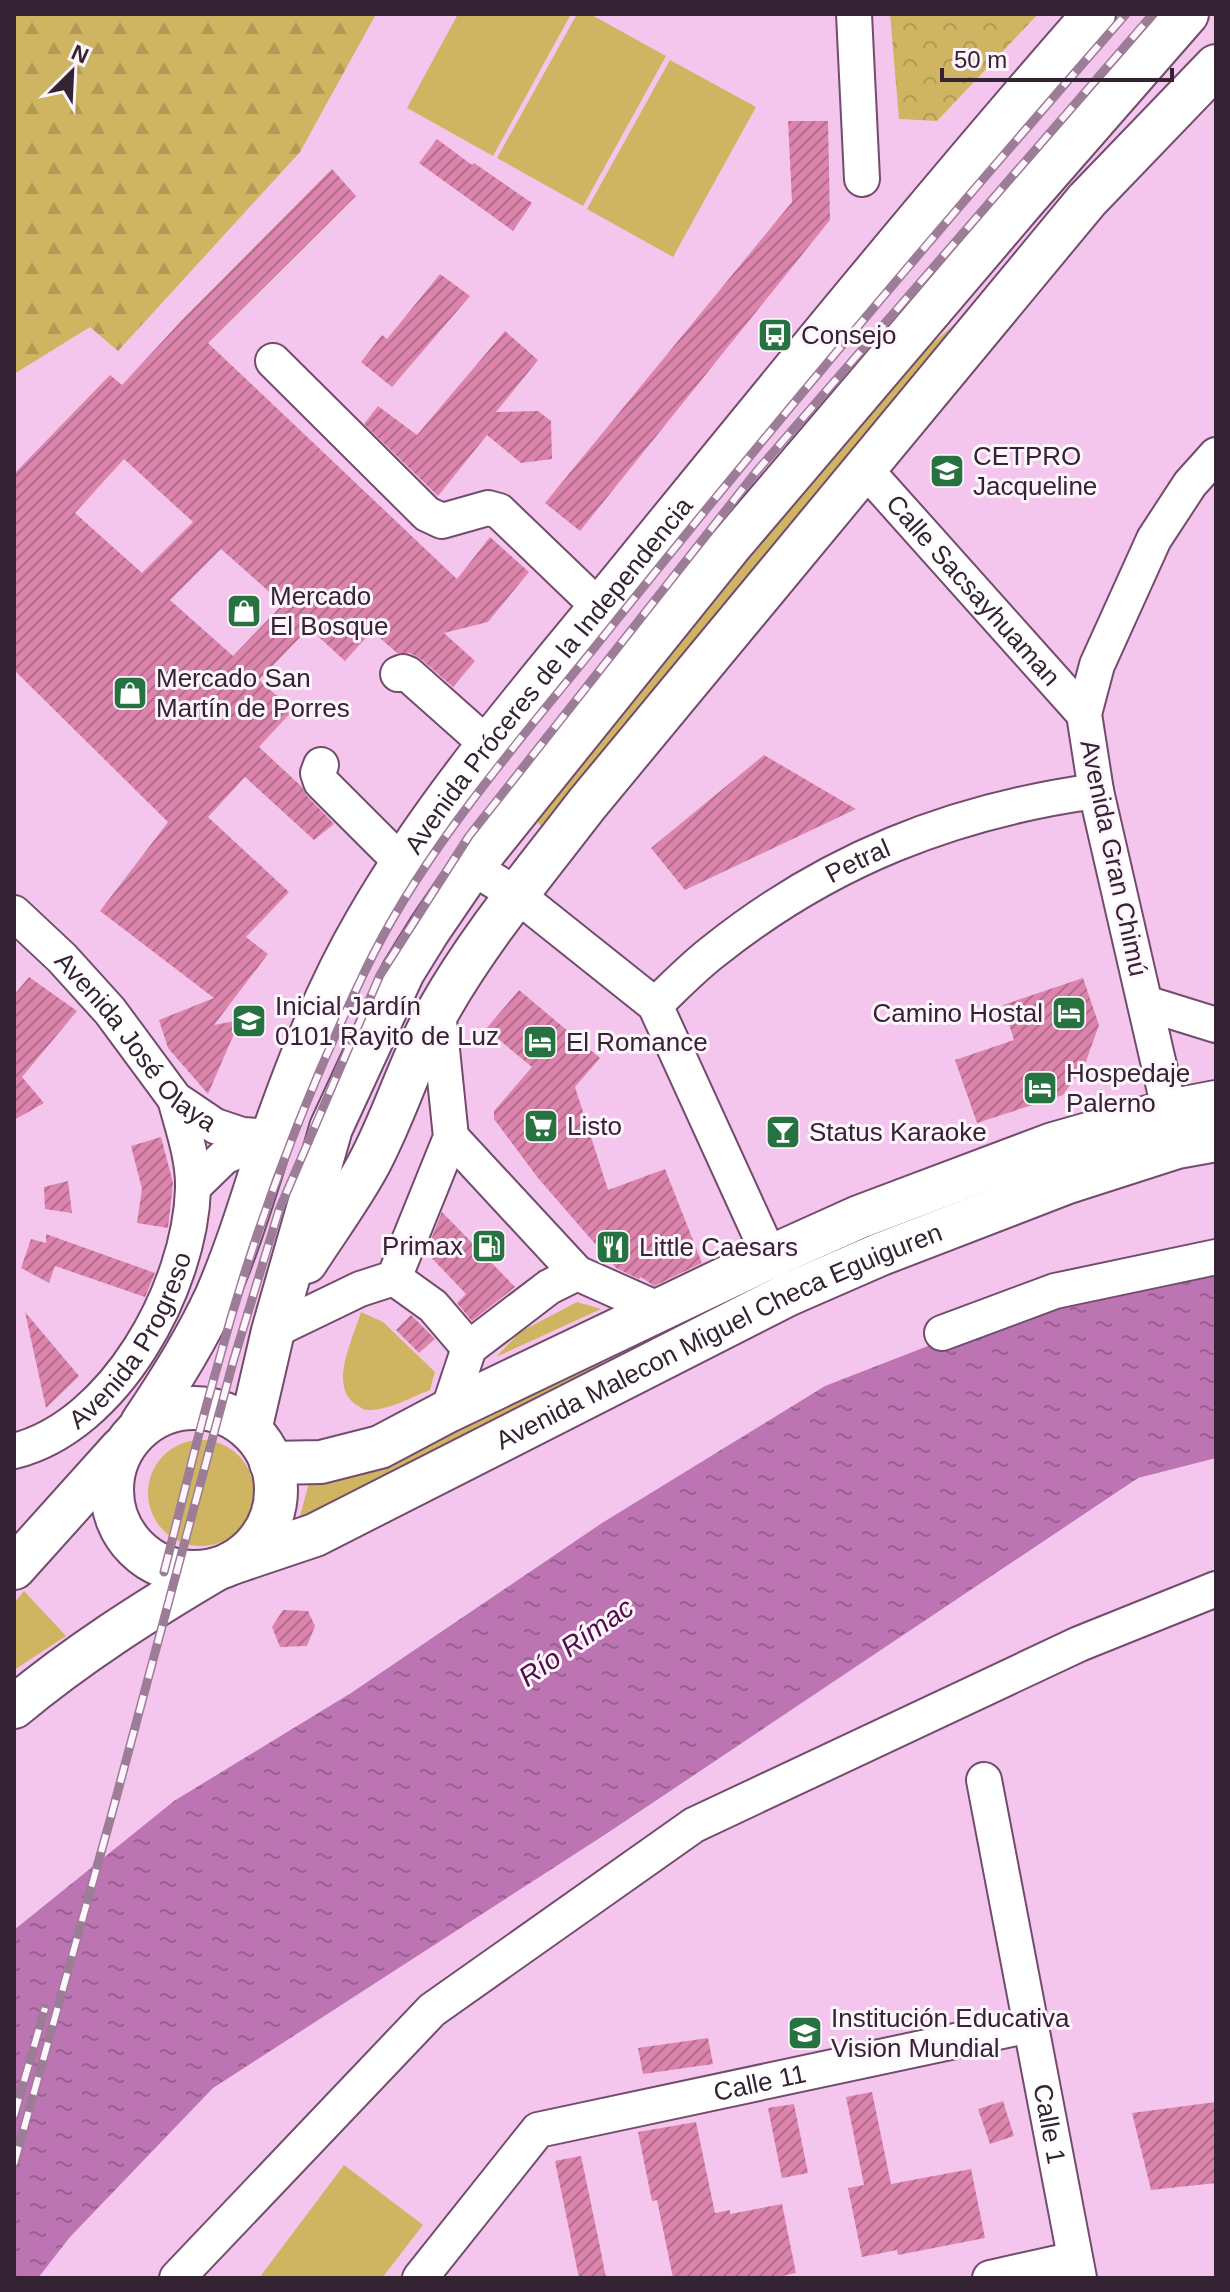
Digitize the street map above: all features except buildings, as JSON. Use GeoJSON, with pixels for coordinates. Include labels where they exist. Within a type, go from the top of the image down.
{"type":"FeatureCollection","features":[{"type":"Feature","properties":{"kind":"main road","name":"Avenida Próceres de la Independencia"},"geometry":{"type":"LineString","coordinates":[[136,1431],[187,1355],[216,1296],[320,1012],[368,920],[403,864],[489,746],[730,448],[1094,14]]}},
{"type":"Feature","properties":{"kind":"main road"},"geometry":{"type":"LineString","coordinates":[[260,1447],[278,1315],[331,1128],[403,972],[472,867],[730,546],[1187,14]]}},
{"type":"Feature","properties":{"kind":"main road"},"geometry":{"type":"LineString","coordinates":[[278,1315],[367,1167],[419,1046],[438,1011],[471,957],[517,895],[587,804],[1099,185],[1215,70]]}},
{"type":"Feature","properties":{"kind":"main road","name":"Avenida Malecon Miguel Checa Eguiguren"},"geometry":{"type":"LineString","coordinates":[[224,1566],[315,1535],[787,1295],[867,1259],[1187,1133],[1216,1102]]}},
{"type":"Feature","properties":{"kind":"main road","name":"Avenida Malecon Miguel Checa Eguiguren"},"geometry":{"type":"LineString","coordinates":[[260,1447],[321,1462],[380,1447],[448,1411],[859,1217],[1053,1144],[1187,1133]]}},
{"type":"Feature","properties":{"kind":"main road"},"geometry":{"type":"LineString","coordinates":[[14,1568],[136,1431],[163,1412],[186,1407],[209,1409],[231,1417],[260,1447],[276,1486],[274,1509],[265,1531],[251,1549],[137,1617],[63,1666],[14,1707]]}},
{"type":"Feature","properties":{"kind":"main road"},"geometry":{"type":"LineString","coordinates":[[136,1431],[117,1461],[111,1486],[114,1512],[125,1535],[142,1554],[164,1567],[190,1572],[224,1566]]}},
{"type":"Feature","properties":{"kind":"street"},"geometry":{"type":"LineString","coordinates":[[854,14],[862,179]]}},
{"type":"Feature","properties":{"kind":"street"},"geometry":{"type":"LineString","coordinates":[[273,361],[427,514],[442,521],[488,508],[499,511],[600,608]]}},
{"type":"Feature","properties":{"kind":"street","name":"Avenida Gran Chimú"},"geometry":{"type":"LineString","coordinates":[[1187,1133],[1145,1003],[1096,791],[1084,714],[1097,665],[1154,539],[1190,484],[1216,455]]}},
{"type":"Feature","properties":{"kind":"street","name":"Calle Sacsayhuaman"},"geometry":{"type":"LineString","coordinates":[[864,468],[1084,714]]}},
{"type":"Feature","properties":{"kind":"street"},"geometry":{"type":"LineString","coordinates":[[398,674],[408,674],[489,746]]}},
{"type":"Feature","properties":{"kind":"street"},"geometry":{"type":"LineString","coordinates":[[321,765],[318,773],[321,782],[403,864]]}},
{"type":"Feature","properties":{"kind":"street","name":"Petral"},"geometry":{"type":"LineString","coordinates":[[655,1005],[711,953],[773,907],[838,868],[908,837],[981,813],[1096,791]]}},
{"type":"Feature","properties":{"kind":"street"},"geometry":{"type":"LineString","coordinates":[[472,867],[517,895],[655,1005],[770,1257]]}},
{"type":"Feature","properties":{"kind":"street","name":"Avenida José Olaya"},"geometry":{"type":"LineString","coordinates":[[14,913],[62,958],[110,1011],[175,1099],[215,1126],[242,1135],[273,1137]]}},
{"type":"Feature","properties":{"kind":"street"},"geometry":{"type":"LineString","coordinates":[[1145,1003],[1216,1025]]}},
{"type":"Feature","properties":{"kind":"street"},"geometry":{"type":"LineString","coordinates":[[394,1278],[451,1137],[438,1011]]}},
{"type":"Feature","properties":{"kind":"street","name":"Avenida Progreso"},"geometry":{"type":"LineString","coordinates":[[14,1451],[42,1442],[102,1400],[127,1368],[160,1310],[186,1245],[193,1187],[187,1142],[175,1099]]}},
{"type":"Feature","properties":{"kind":"street"},"geometry":{"type":"LineString","coordinates":[[193,1187],[224,1157],[273,1137]]}},
{"type":"Feature","properties":{"kind":"street"},"geometry":{"type":"LineString","coordinates":[[451,1137],[577,1273],[660,1310]]}},
{"type":"Feature","properties":{"kind":"street"},"geometry":{"type":"LineString","coordinates":[[942,1333],[1055,1291],[1216,1257]]}},
{"type":"Feature","properties":{"kind":"street"},"geometry":{"type":"LineString","coordinates":[[448,1411],[469,1348],[549,1287],[577,1273]]}},
{"type":"Feature","properties":{"kind":"street"},"geometry":{"type":"LineString","coordinates":[[278,1315],[394,1278]]}},
{"type":"Feature","properties":{"kind":"street"},"geometry":{"type":"LineString","coordinates":[[394,1278],[433,1306],[469,1348]]}},
{"type":"Feature","properties":{"kind":"street"},"geometry":{"type":"LineString","coordinates":[[177,2278],[432,2010],[694,1825],[1079,1644],[1216,1589]]}},
{"type":"Feature","properties":{"kind":"street","name":"Calle 1"},"geometry":{"type":"LineString","coordinates":[[984,1780],[1077,2268]]}},
{"type":"Feature","properties":{"kind":"street","name":"Calle 11"},"geometry":{"type":"LineString","coordinates":[[446,2244],[538,2130],[1030,2025]]}},
{"type":"Feature","properties":{"kind":"street"},"geometry":{"type":"LineString","coordinates":[[420,2278],[446,2244]]}},
{"type":"Feature","properties":{"kind":"street"},"geometry":{"type":"LineString","coordinates":[[446,2244],[454,2278]]}},
{"type":"Feature","properties":{"kind":"street"},"geometry":{"type":"LineString","coordinates":[[990,2278],[1077,2268]]}},
{"type":"Feature","properties":{"kind":"green space"},"geometry":{"type":"Polygon","coordinates":[[[14,14],[376,14],[300,152],[118,351],[90,327],[14,374],[14,14]]]}},
{"type":"Feature","properties":{"kind":"green space"},"geometry":{"type":"Polygon","coordinates":[[[458,14],[571,14],[493,156],[407,108],[458,14]]]}},
{"type":"Feature","properties":{"kind":"green space"},"geometry":{"type":"Polygon","coordinates":[[[577,14],[590,14],[666,56],[583,206],[497,158],[577,14]]]}},
{"type":"Feature","properties":{"kind":"green space"},"geometry":{"type":"Polygon","coordinates":[[[890,14],[1038,14],[937,121],[899,119],[890,14]]]}},
{"type":"Feature","properties":{"kind":"green space"},"geometry":{"type":"Polygon","coordinates":[[[670,60],[756,107],[673,257],[587,209],[670,60]]]}},
{"type":"Feature","properties":{"kind":"green space"},"geometry":{"type":"Polygon","coordinates":[[[961,319],[543,829],[536,820],[630,694],[909,363],[961,319]]]}},
{"type":"Feature","properties":{"kind":"green space"},"geometry":{"type":"Polygon","coordinates":[[[577,1302],[601,1309],[496,1357],[520,1332],[577,1302]]]}},
{"type":"Feature","properties":{"kind":"green space"},"geometry":{"type":"Polygon","coordinates":[[[361,1312],[383,1322],[435,1372],[430,1390],[392,1406],[369,1410],[349,1398],[343,1375],[361,1312]]]}},
{"type":"Feature","properties":{"kind":"green space"},"geometry":{"type":"Polygon","coordinates":[[[599,1358],[605,1370],[298,1524],[311,1475],[599,1358]]]}},
{"type":"Feature","properties":{"kind":"green space"},"geometry":{"type":"Polygon","coordinates":[[[201,1440],[221,1444],[238,1456],[250,1473],[254,1493],[250,1513],[238,1530],[221,1542],[201,1546],[181,1542],[164,1530],[152,1513],[148,1493],[152,1473],[164,1456],[181,1444],[201,1440]]]}},
{"type":"Feature","properties":{"kind":"green space"},"geometry":{"type":"Polygon","coordinates":[[[24,1591],[66,1636],[14,1670],[14,1603],[24,1591]]]}},
{"type":"Feature","properties":{"kind":"green space"},"geometry":{"type":"Polygon","coordinates":[[[344,2165],[423,2225],[382,2278],[259,2278],[344,2165]]]}},
{"type":"Feature","properties":{"kind":"water","name":"Río Rímac"},"geometry":{"type":"Polygon","coordinates":[[[1216,1274],[1216,1458],[1138,1478],[609,1832],[213,2088],[70,2237],[38,2278],[14,2278],[14,1930],[174,1801],[351,1693],[602,1523],[825,1386],[1054,1297],[1216,1274]]]}},
{"type":"Feature","properties":{"kind":"railway"},"geometry":{"type":"LineString","coordinates":[[164,1572],[232,1314],[282,1164],[365,971],[418,878],[480,790],[740,468],[1126,14]]}},
{"type":"Feature","properties":{"kind":"railway"},"geometry":{"type":"LineString","coordinates":[[14,2164],[233,1362],[279,1210],[380,975],[469,836],[756,472],[1153,14]]}},
{"type":"Feature","properties":{"kind":"railway"},"geometry":{"type":"LineString","coordinates":[[14,2116],[45,2008]]}},
{"type":"Feature","properties":{"kind":"place","name":"Consejo"},"geometry":{"type":"Point","coordinates":[775,335]}},
{"type":"Feature","properties":{"kind":"place","name":"CETPRO Jacqueline"},"geometry":{"type":"Point","coordinates":[947,471]}},
{"type":"Feature","properties":{"kind":"place","name":"Mercado El Bosque"},"geometry":{"type":"Point","coordinates":[244,611]}},
{"type":"Feature","properties":{"kind":"place","name":"Mercado San Martín de Porres"},"geometry":{"type":"Point","coordinates":[130,693]}},
{"type":"Feature","properties":{"kind":"place","name":"Camino Hostal"},"geometry":{"type":"Point","coordinates":[1069,1013]}},
{"type":"Feature","properties":{"kind":"place","name":"Inicial Jardín 0101 Rayito de Luz"},"geometry":{"type":"Point","coordinates":[249,1021]}},
{"type":"Feature","properties":{"kind":"place","name":"El Romance"},"geometry":{"type":"Point","coordinates":[540,1042]}},
{"type":"Feature","properties":{"kind":"place","name":"Hospedaje Palerno"},"geometry":{"type":"Point","coordinates":[1040,1088]}},
{"type":"Feature","properties":{"kind":"place","name":"Listo"},"geometry":{"type":"Point","coordinates":[541,1126]}},
{"type":"Feature","properties":{"kind":"place","name":"Status Karaoke"},"geometry":{"type":"Point","coordinates":[783,1132]}},
{"type":"Feature","properties":{"kind":"place","name":"Primax"},"geometry":{"type":"Point","coordinates":[489,1246]}},
{"type":"Feature","properties":{"kind":"place","name":"Little Caesars"},"geometry":{"type":"Point","coordinates":[613,1247]}},
{"type":"Feature","properties":{"kind":"place","name":"Institución Educativa Vision Mundial"},"geometry":{"type":"Point","coordinates":[805,2033]}}]}
